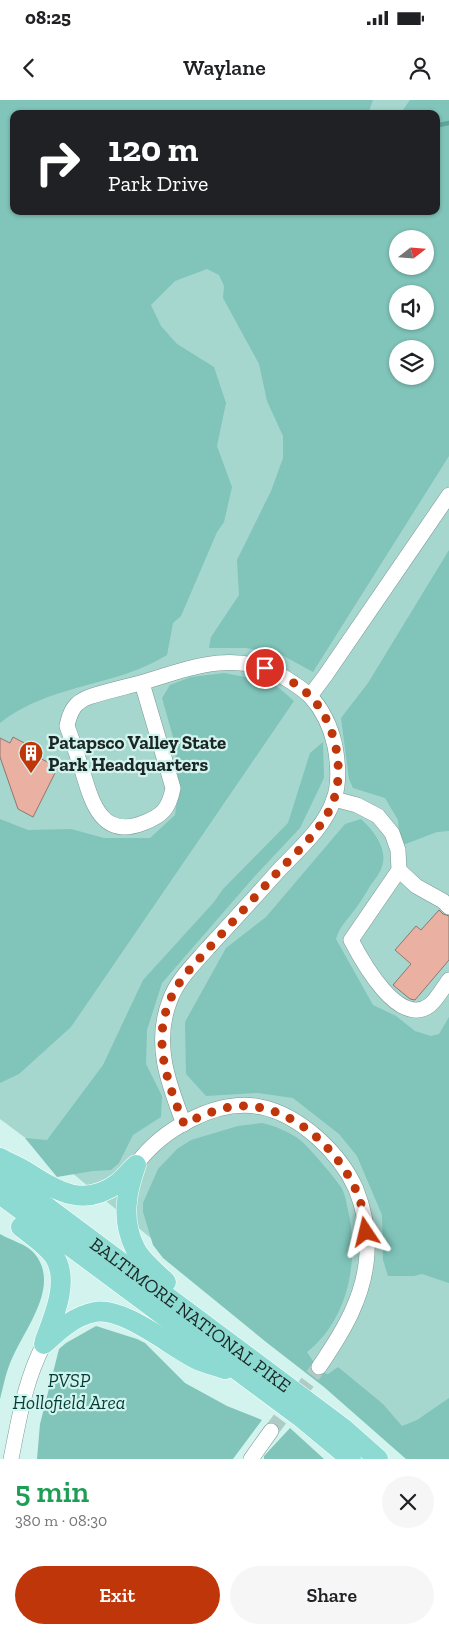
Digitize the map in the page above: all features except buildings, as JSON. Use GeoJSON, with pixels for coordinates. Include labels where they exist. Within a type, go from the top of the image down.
{"type":"FeatureCollection","features":[{"type":"Feature","properties":{"kind":"main road"},"geometry":{"type":"LineString","coordinates":[[0,1158],[50,1187],[78,1197],[104,1192],[119,1182],[136,1165]]}},
{"type":"Feature","properties":{"kind":"main road"},"geometry":{"type":"LineString","coordinates":[[136,1165],[129,1186],[126,1204],[126,1225],[135,1249],[213,1330]]}},
{"type":"Feature","properties":{"kind":"main road","name":"BALTIMORE NATIONAL PIKE"},"geometry":{"type":"LineString","coordinates":[[0,1172],[343,1428],[378,1459]]}},
{"type":"Feature","properties":{"kind":"main road","name":"BALTIMORE NATIONAL PIKE"},"geometry":{"type":"LineString","coordinates":[[0,1194],[302,1419],[351,1459]]}},
{"type":"Feature","properties":{"kind":"main road"},"geometry":{"type":"LineString","coordinates":[[0,1210],[42,1243],[54,1257],[60,1270],[61,1284],[57,1303],[44,1344]]}},
{"type":"Feature","properties":{"kind":"main road"},"geometry":{"type":"LineString","coordinates":[[44,1344],[62,1327],[81,1316],[97,1312],[115,1314],[140,1325],[197,1359],[244,1376]]}},
{"type":"Feature","properties":{"kind":"street"},"geometry":{"type":"LineString","coordinates":[[310,696],[449,494]]}},
{"type":"Feature","properties":{"kind":"street"},"geometry":{"type":"LineString","coordinates":[[142,683],[173,788],[171,799],[165,811],[155,818],[139,825],[126,827],[114,825],[102,818],[93,805],[68,726],[69,717],[80,700],[193,667],[231,662],[265,668],[296,684],[310,696],[324,716],[333,739],[338,770],[334,799],[319,827],[190,969],[170,998],[162,1028],[163,1058],[170,1088],[184,1124]]}},
{"type":"Feature","properties":{"kind":"street"},"geometry":{"type":"LineString","coordinates":[[334,799],[357,805],[378,816],[392,833],[398,850],[399,870],[350,940],[365,966],[389,997],[407,1010],[420,1010],[430,1005],[449,980]]}},
{"type":"Feature","properties":{"kind":"street"},"geometry":{"type":"LineString","coordinates":[[399,870],[416,886],[449,907]]}},
{"type":"Feature","properties":{"kind":"street"},"geometry":{"type":"LineString","coordinates":[[136,1165],[155,1143],[184,1124],[200,1116],[230,1107],[245,1106],[261,1107],[293,1120],[309,1131],[338,1161],[352,1181],[363,1210],[366,1232],[365,1269],[361,1290],[354,1309],[319,1367]]}},
{"type":"Feature","properties":{"kind":"street"},"geometry":{"type":"LineString","coordinates":[[11,1459],[25,1391],[33,1364],[44,1344]]}},
{"type":"Feature","properties":{"kind":"street"},"geometry":{"type":"LineString","coordinates":[[251,1459],[271,1431]]}},
{"type":"Feature","properties":{"kind":"shaded area"},"geometry":{"type":"Polygon","coordinates":[[[0,100],[449,100],[449,1459],[414,1459],[71,1172],[0,1119],[0,100]]]}},
{"type":"Feature","properties":{"kind":"green space"},"geometry":{"type":"Polygon","coordinates":[[[0,100],[373,100],[369,110],[10,110],[10,215],[440,215],[440,110],[403,110],[410,100],[449,100],[449,456],[313,672],[280,654],[246,648],[209,648],[211,637],[239,595],[237,560],[271,491],[283,458],[283,436],[267,401],[259,364],[223,298],[224,286],[219,275],[207,269],[175,281],[151,305],[161,326],[177,344],[214,367],[226,403],[217,446],[232,487],[224,522],[217,532],[181,616],[173,623],[167,655],[139,669],[32,704],[0,723],[0,100]]]}},
{"type":"Feature","properties":{"kind":"green space"},"geometry":{"type":"Polygon","coordinates":[[[449,550],[449,831],[437,832],[403,845],[399,837],[398,820],[385,798],[353,788],[349,779],[341,718],[368,683],[449,550]]]}},
{"type":"Feature","properties":{"kind":"green space"},"geometry":{"type":"Polygon","coordinates":[[[224,673],[272,682],[294,701],[71,1027],[19,1074],[0,1083],[0,819],[28,830],[71,829],[104,838],[150,838],[175,815],[179,786],[173,737],[162,698],[170,685],[191,677],[224,673]]]}},
{"type":"Feature","properties":{"kind":"green space"},"geometry":{"type":"Polygon","coordinates":[[[323,742],[324,778],[300,828],[254,877],[162,983],[147,1030],[146,1064],[162,1096],[161,1117],[133,1135],[119,1163],[111,1170],[57,1177],[25,1138],[47,1140],[103,1065],[143,980],[214,902],[223,889],[288,823],[310,753],[323,742]]]}},
{"type":"Feature","properties":{"kind":"green space"},"geometry":{"type":"Polygon","coordinates":[[[361,819],[374,833],[380,844],[383,856],[382,865],[378,875],[341,928],[336,939],[373,1005],[396,1016],[415,1031],[431,1036],[439,1034],[449,1017],[449,1283],[422,1274],[414,1276],[388,1276],[383,1260],[382,1215],[357,1156],[339,1134],[293,1098],[258,1093],[206,1096],[186,1074],[185,1022],[226,948],[266,917],[345,824],[361,819]]]}},
{"type":"Feature","properties":{"kind":"green space"},"geometry":{"type":"Polygon","coordinates":[[[262,1123],[292,1134],[309,1148],[340,1185],[349,1215],[352,1233],[352,1252],[347,1290],[341,1308],[332,1324],[321,1339],[307,1352],[320,1372],[328,1374],[338,1367],[383,1404],[402,1426],[417,1420],[449,1398],[449,1459],[406,1459],[324,1387],[163,1258],[153,1245],[143,1212],[143,1203],[158,1169],[177,1149],[191,1140],[238,1126],[262,1123]]]}},
{"type":"Feature","properties":{"kind":"green space"},"geometry":{"type":"Polygon","coordinates":[[[0,1234],[34,1253],[42,1266],[44,1280],[37,1310],[9,1366],[0,1399],[0,1234]]]}},
{"type":"Feature","properties":{"kind":"green space","name":"PVSP Hollofield Area"},"geometry":{"type":"Polygon","coordinates":[[[96,1326],[145,1343],[185,1383],[227,1406],[262,1420],[233,1459],[37,1459],[40,1424],[59,1349],[96,1326]]]}},
{"type":"Feature","properties":{"kind":"green space"},"geometry":{"type":"Polygon","coordinates":[[[290,1428],[324,1459],[264,1459],[264,1456],[290,1428]]]}},
{"type":"Feature","properties":{"kind":"waterway"},"geometry":{"type":"LineString","coordinates":[[440,125],[449,123]]}},
{"type":"Feature","properties":{"kind":"tunnel"},"geometry":{"type":"LineString","coordinates":[[271,1431],[319,1367]]}},
{"type":"Feature","properties":{"kind":"place","name":"Patapsco Valley State Park Headquarters"},"geometry":{"type":"Point","coordinates":[31,774]}},
{"type":"Feature","properties":{"kind":"route"},"geometry":{"type":"LineString","coordinates":[[265,668],[296,684],[310,696],[328,724],[333,739],[338,770],[334,799],[319,827],[190,969],[177,986],[170,998],[162,1028],[163,1058],[170,1088],[184,1124],[200,1116],[230,1107],[261,1107],[293,1120],[323,1143],[338,1161],[356,1189],[363,1210],[366,1232]]}}]}
